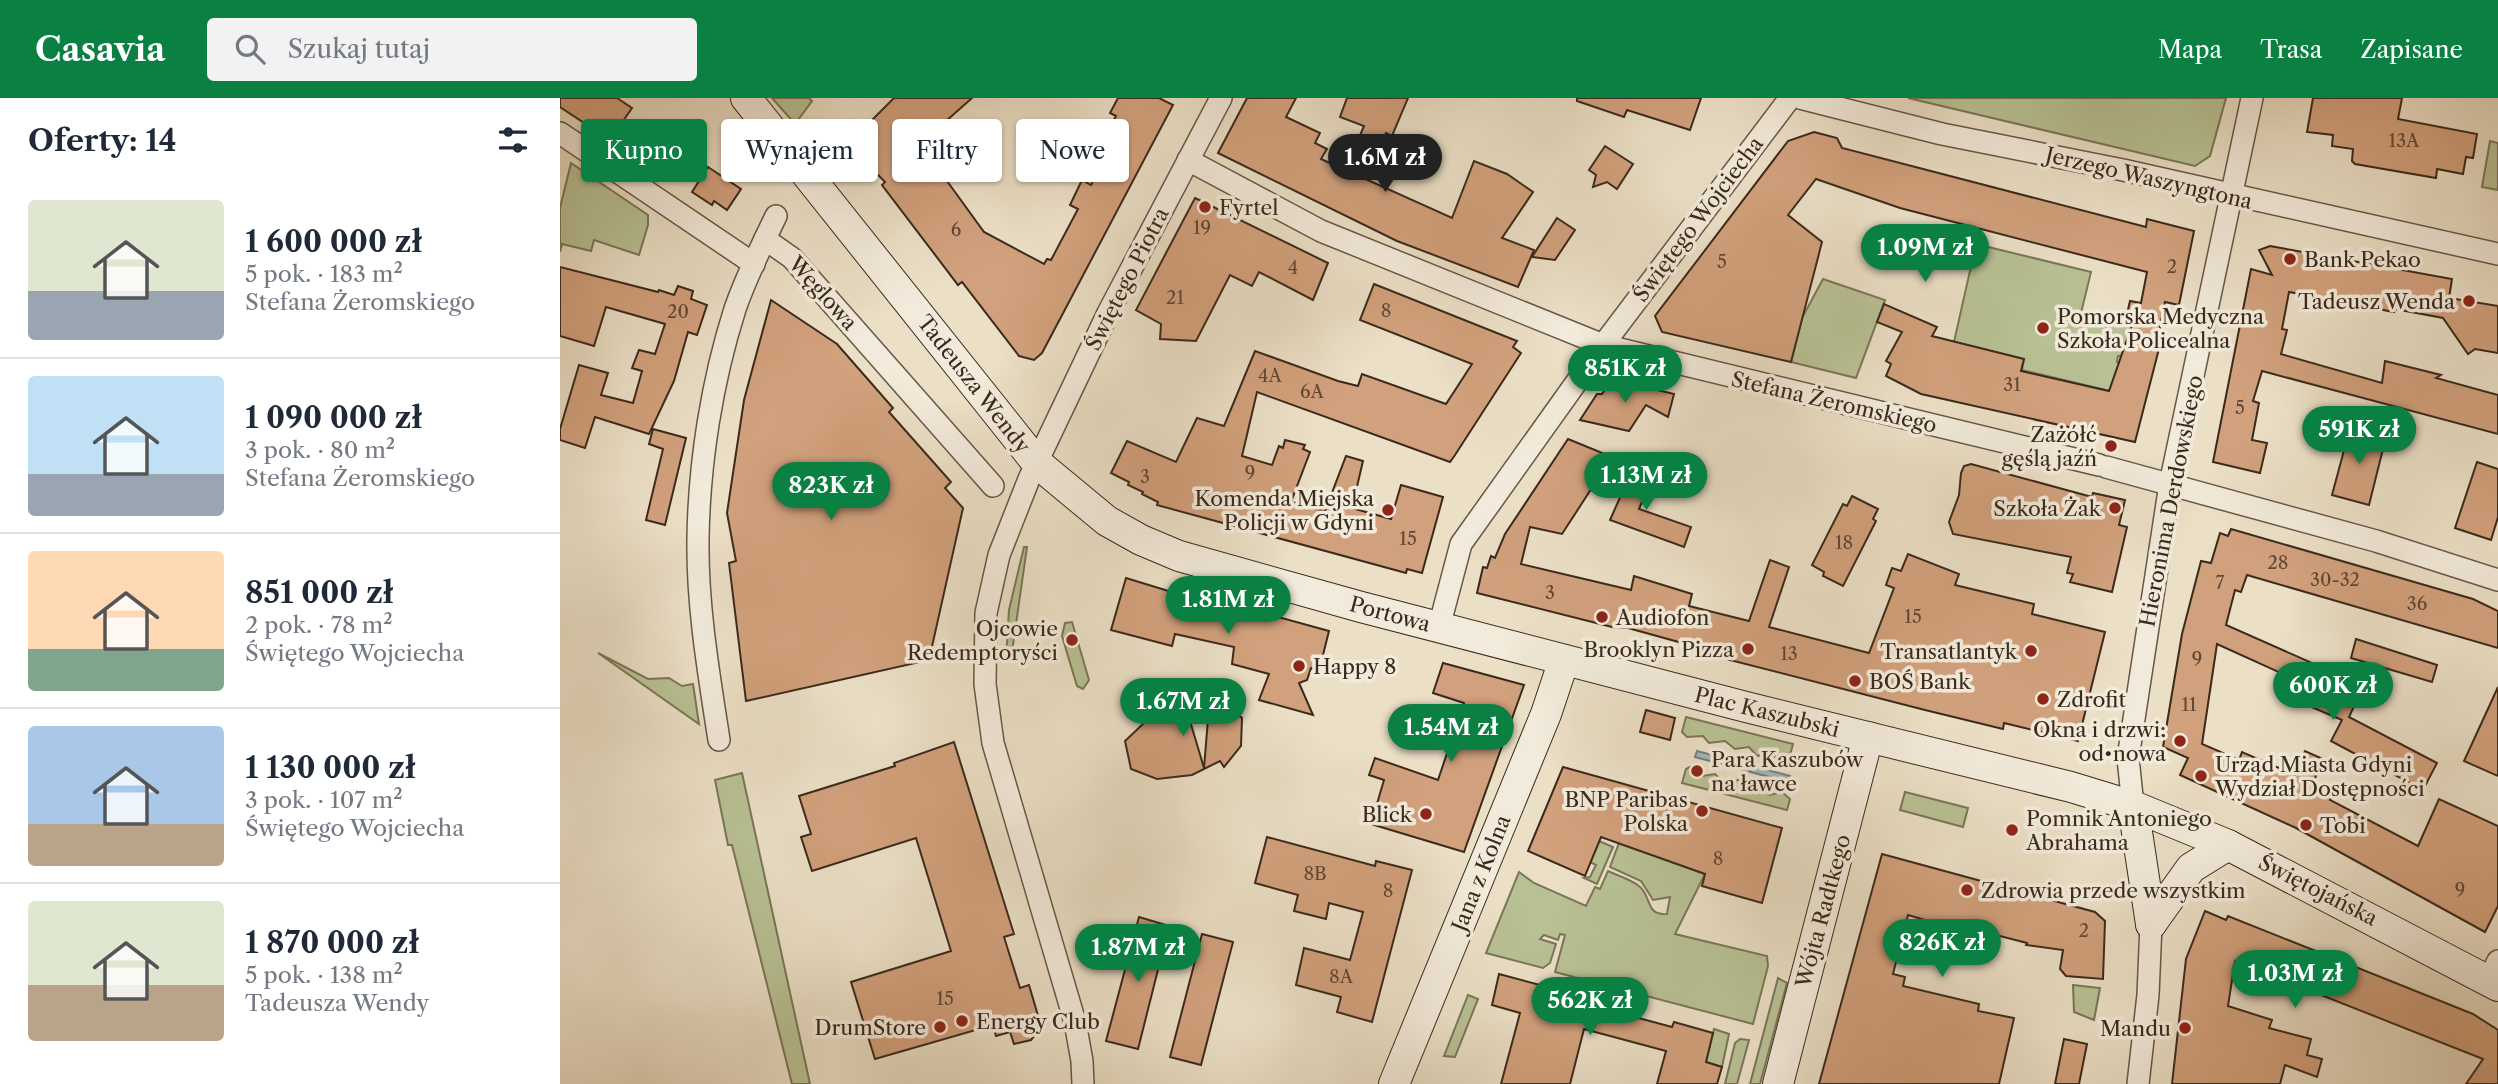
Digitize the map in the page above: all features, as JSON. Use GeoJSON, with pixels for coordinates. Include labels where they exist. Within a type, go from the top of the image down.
{"type":"FeatureCollection","features":[{"type":"Feature","properties":{"kind":"street","name":"Świętego Piotra"},"geometry":{"type":"LineString","coordinates":[[1037,463],[1104,321],[1221,98]]}},
{"type":"Feature","properties":{"kind":"street","name":"Świętego Wojciecha"},"geometry":{"type":"LineString","coordinates":[[1439,627],[1461,544],[1603,345],[1790,98]]}},
{"type":"Feature","properties":{"kind":"street","name":"Jerzego Waszyngtona"},"geometry":{"type":"LineString","coordinates":[[1800,98],[1942,134],[2123,170],[2233,197],[2498,254]]}},
{"type":"Feature","properties":{"kind":"street","name":"Hieronima Derdowskiego"},"geometry":{"type":"LineString","coordinates":[[2133,806],[2128,758],[2170,484],[2252,98]]}},
{"type":"Feature","properties":{"kind":"street","name":"Tadeusza Wendy"},"geometry":{"type":"LineString","coordinates":[[747,100],[1037,463],[1007,531],[992,583],[986,613],[986,704],[996,755],[1075,1022],[1083,1084]]}},
{"type":"Feature","properties":{"kind":"street"},"geometry":{"type":"LineString","coordinates":[[560,133],[745,258]]}},
{"type":"Feature","properties":{"kind":"street","name":"Stefana Żeromskiego"},"geometry":{"type":"LineString","coordinates":[[1188,160],[1321,231],[1603,345],[2103,466],[2376,541],[2498,580]]}},
{"type":"Feature","properties":{"kind":"street"},"geometry":{"type":"LineString","coordinates":[[765,239],[776,216]]}},
{"type":"Feature","properties":{"kind":"street","name":"Węglowa"},"geometry":{"type":"LineString","coordinates":[[719,740],[700,590],[699,505],[719,372],[745,258],[765,239],[792,258],[993,486]]}},
{"type":"Feature","properties":{"kind":"street","name":"Portowa"},"geometry":{"type":"LineString","coordinates":[[1037,463],[1107,521],[1141,540],[1240,574],[1564,660]]}},
{"type":"Feature","properties":{"kind":"street","name":"Plac Kaszubski"},"geometry":{"type":"LineString","coordinates":[[1564,660],[2071,787],[2133,806]]}},
{"type":"Feature","properties":{"kind":"street","name":"Jana z Kolna"},"geometry":{"type":"LineString","coordinates":[[1394,1084],[1546,714],[1564,660]]}},
{"type":"Feature","properties":{"kind":"street","name":"Wójta Radtkego"},"geometry":{"type":"LineString","coordinates":[[1778,1084],[1868,737]]}},
{"type":"Feature","properties":{"kind":"street"},"geometry":{"type":"LineString","coordinates":[[2133,806],[2151,924],[2148,995],[2138,1084]]}},
{"type":"Feature","properties":{"kind":"street","name":"Świętojańska"},"geometry":{"type":"LineString","coordinates":[[2133,806],[2228,845],[2495,975]]}},
{"type":"Feature","properties":{"kind":"street"},"geometry":{"type":"LineString","coordinates":[[2151,924],[2191,868],[2228,845]]}},
{"type":"Feature","properties":{"kind":"green space"},"geometry":{"type":"Polygon","coordinates":[[[772,98],[809,98],[812,101],[799,119],[791,119],[772,98]]]}},
{"type":"Feature","properties":{"kind":"green space"},"geometry":{"type":"Polygon","coordinates":[[[1908,98],[2226,98],[2210,156],[2195,166],[1908,98]]]}},
{"type":"Feature","properties":{"kind":"green space"},"geometry":{"type":"Polygon","coordinates":[[[2490,141],[2498,143],[2498,190],[2482,187],[2490,141]]]}},
{"type":"Feature","properties":{"kind":"green space"},"geometry":{"type":"Polygon","coordinates":[[[571,163],[581,170],[581,182],[599,182],[648,215],[648,225],[639,255],[594,240],[591,251],[562,244],[560,252],[560,208],[571,163]]]}},
{"type":"Feature","properties":{"kind":"green space"},"geometry":{"type":"Polygon","coordinates":[[[1976,244],[2091,272],[2081,313],[2131,325],[2123,356],[2118,356],[2117,362],[2121,363],[2114,392],[2022,370],[2024,359],[1954,342],[1976,244]]]}},
{"type":"Feature","properties":{"kind":"green space"},"geometry":{"type":"Polygon","coordinates":[[[1823,279],[1885,300],[1856,378],[1791,362],[1802,318],[1823,279]]]}},
{"type":"Feature","properties":{"kind":"green space"},"geometry":{"type":"Polygon","coordinates":[[[1024,547],[1027,547],[1012,652],[1006,659],[1009,610],[1024,547]]]}},
{"type":"Feature","properties":{"kind":"green space"},"geometry":{"type":"Polygon","coordinates":[[[1072,622],[1089,680],[1083,689],[1077,686],[1062,636],[1065,623],[1072,622]]]}},
{"type":"Feature","properties":{"kind":"green space"},"geometry":{"type":"Polygon","coordinates":[[[598,653],[648,679],[669,678],[682,686],[693,684],[699,724],[598,653]]]}},
{"type":"Feature","properties":{"kind":"green space"},"geometry":{"type":"Polygon","coordinates":[[[1686,717],[1793,744],[1789,759],[1781,762],[1770,753],[1757,756],[1749,747],[1735,749],[1725,741],[1709,743],[1703,736],[1687,737],[1682,732],[1686,717]]]}},
{"type":"Feature","properties":{"kind":"green space"},"geometry":{"type":"Polygon","coordinates":[[[1690,767],[1702,776],[1715,774],[1723,782],[1739,780],[1748,789],[1761,786],[1770,795],[1782,792],[1790,799],[1787,810],[1682,783],[1686,769],[1690,767]]]}},
{"type":"Feature","properties":{"kind":"green space"},"geometry":{"type":"Polygon","coordinates":[[[742,773],[810,1084],[792,1084],[732,845],[728,845],[715,780],[742,773]]]}},
{"type":"Feature","properties":{"kind":"green space"},"geometry":{"type":"Polygon","coordinates":[[[1905,792],[1968,808],[1963,827],[1900,810],[1905,792]]]}},
{"type":"Feature","properties":{"kind":"green space"},"geometry":{"type":"Polygon","coordinates":[[[1599,841],[1613,847],[1597,884],[1584,878],[1590,877],[1596,865],[1590,862],[1599,841]]]}},
{"type":"Feature","properties":{"kind":"green space"},"geometry":{"type":"Polygon","coordinates":[[[1619,843],[1705,874],[1675,934],[1767,956],[1768,966],[1753,1024],[1555,972],[1565,935],[1560,934],[1558,940],[1544,935],[1540,939],[1556,944],[1550,963],[1543,968],[1486,953],[1519,872],[1534,883],[1586,906],[1595,887],[1600,889],[1608,871],[1639,886],[1655,912],[1667,914],[1670,897],[1653,900],[1641,881],[1610,867],[1619,843]]]}},
{"type":"Feature","properties":{"kind":"green space"},"geometry":{"type":"Polygon","coordinates":[[[1778,978],[1787,983],[1760,1084],[1750,1084],[1778,978]]]}},
{"type":"Feature","properties":{"kind":"green space"},"geometry":{"type":"Polygon","coordinates":[[[2073,985],[2100,988],[2094,1020],[2074,1012],[2073,985]]]}},
{"type":"Feature","properties":{"kind":"green space"},"geometry":{"type":"Polygon","coordinates":[[[1468,995],[1478,999],[1455,1057],[1444,1056],[1468,995]]]}},
{"type":"Feature","properties":{"kind":"green space"},"geometry":{"type":"Polygon","coordinates":[[[1714,1029],[1729,1034],[1722,1067],[1706,1062],[1714,1029]]]}},
{"type":"Feature","properties":{"kind":"green space"},"geometry":{"type":"Polygon","coordinates":[[[1740,1039],[1749,1040],[1737,1084],[1725,1084],[1735,1043],[1740,1039]]]}},
{"type":"Feature","properties":{"kind":"water"},"geometry":{"type":"Polygon","coordinates":[[[1697,751],[1790,776],[1788,782],[1695,757],[1697,751]]]}},
{"type":"Feature","properties":{"kind":"building"},"geometry":{"type":"Polygon","coordinates":[[[560,98],[617,98],[632,108],[624,119],[581,121],[560,107],[560,98]]]}},
{"type":"Feature","properties":{"kind":"building"},"geometry":{"type":"Polygon","coordinates":[[[894,98],[972,98],[948,119],[892,119],[892,182],[948,182],[984,232],[1044,264],[1047,259],[1051,260],[1078,209],[1070,205],[1081,182],[1091,185],[1093,182],[1129,182],[1129,119],[1114,119],[1116,116],[1110,113],[1118,98],[1159,98],[1173,105],[1042,353],[1034,360],[1019,356],[962,282],[958,285],[882,185],[885,182],[878,175],[878,119],[873,119],[894,98]]]}},
{"type":"Feature","properties":{"kind":"building"},"geometry":{"type":"Polygon","coordinates":[[[1247,98],[1296,98],[1286,117],[1320,133],[1315,143],[1327,149],[1321,159],[1452,218],[1474,161],[1507,174],[1533,192],[1502,238],[1534,250],[1518,287],[1397,241],[1218,153],[1247,98]]]}},
{"type":"Feature","properties":{"kind":"building"},"geometry":{"type":"Polygon","coordinates":[[[1347,98],[1408,98],[1392,136],[1386,133],[1380,148],[1358,140],[1364,126],[1340,117],[1347,98]]]}},
{"type":"Feature","properties":{"kind":"building"},"geometry":{"type":"Polygon","coordinates":[[[1577,98],[1701,98],[1690,130],[1627,110],[1624,117],[1577,101],[1577,98]]]}},
{"type":"Feature","properties":{"kind":"building"},"geometry":{"type":"Polygon","coordinates":[[[2313,98],[2402,98],[2398,119],[2477,134],[2473,158],[2466,157],[2463,174],[2437,169],[2436,178],[2355,164],[2352,161],[2353,149],[2332,146],[2333,135],[2307,132],[2313,98]]]}},
{"type":"Feature","properties":{"kind":"building"},"geometry":{"type":"Polygon","coordinates":[[[1814,132],[1837,138],[1842,148],[2146,227],[2147,219],[2194,231],[2179,305],[2165,302],[2158,336],[2162,337],[2135,442],[1921,394],[1886,376],[1891,364],[1886,361],[1902,332],[1877,322],[1884,304],[1937,327],[1932,336],[2024,359],[2021,371],[2109,391],[2132,325],[2125,323],[2130,301],[2141,303],[2147,272],[1900,208],[1816,179],[1788,215],[1822,242],[1791,362],[1662,332],[1655,316],[1788,141],[1814,132]]]}},
{"type":"Feature","properties":{"kind":"building"},"geometry":{"type":"Polygon","coordinates":[[[1605,146],[1633,164],[1617,189],[1607,182],[1593,187],[1596,175],[1589,170],[1605,146]]]}},
{"type":"Feature","properties":{"kind":"building"},"geometry":{"type":"Polygon","coordinates":[[[707,169],[721,176],[721,182],[730,182],[741,189],[727,210],[714,201],[712,205],[692,192],[698,182],[707,182],[707,169]]]}},
{"type":"Feature","properties":{"kind":"building"},"geometry":{"type":"Polygon","coordinates":[[[1195,198],[1328,263],[1313,300],[1259,272],[1252,286],[1230,275],[1196,341],[1160,339],[1161,324],[1136,310],[1195,198]]]}},
{"type":"Feature","properties":{"kind":"building"},"geometry":{"type":"Polygon","coordinates":[[[1557,218],[1575,230],[1555,260],[1532,257],[1557,218]]]}},
{"type":"Feature","properties":{"kind":"building"},"geometry":{"type":"Polygon","coordinates":[[[2270,246],[2452,279],[2449,298],[2498,306],[2498,353],[2475,349],[2468,354],[2443,318],[2395,309],[2394,312],[2289,292],[2282,329],[2287,330],[2281,354],[2382,383],[2385,361],[2441,375],[2436,378],[2498,395],[2498,434],[2262,371],[2253,401],[2259,403],[2252,440],[2267,443],[2260,473],[2213,462],[2251,269],[2272,275],[2259,250],[2270,246]]]}},
{"type":"Feature","properties":{"kind":"building"},"geometry":{"type":"Polygon","coordinates":[[[560,267],[674,295],[678,286],[693,291],[691,299],[707,305],[697,335],[688,332],[674,381],[649,434],[595,417],[585,448],[560,440],[560,429],[579,365],[608,373],[601,395],[633,403],[642,371],[632,368],[639,350],[655,354],[665,324],[606,307],[594,346],[560,336],[560,267]]]}},
{"type":"Feature","properties":{"kind":"building"},"geometry":{"type":"Polygon","coordinates":[[[1374,284],[1517,341],[1513,347],[1521,353],[1450,462],[1257,392],[1242,456],[1272,465],[1279,446],[1283,448],[1285,440],[1305,445],[1303,449],[1310,452],[1291,502],[1325,511],[1346,456],[1363,461],[1352,508],[1391,519],[1401,485],[1443,497],[1422,573],[1407,569],[1406,573],[1157,505],[1158,502],[1111,473],[1127,441],[1176,462],[1197,418],[1224,426],[1255,351],[1338,381],[1358,386],[1362,374],[1446,404],[1472,364],[1360,320],[1374,284]]]}},
{"type":"Feature","properties":{"kind":"building"},"geometry":{"type":"Polygon","coordinates":[[[771,300],[837,344],[893,408],[889,412],[951,482],[945,488],[963,508],[929,660],[746,701],[729,563],[736,561],[727,513],[744,400],[771,300]]]}},
{"type":"Feature","properties":{"kind":"building"},"geometry":{"type":"Polygon","coordinates":[[[1607,378],[1674,394],[1668,417],[1646,405],[1629,431],[1580,420],[1597,394],[1602,394],[1608,385],[1605,383],[1607,378]]]}},
{"type":"Feature","properties":{"kind":"building"},"geometry":{"type":"Polygon","coordinates":[[[2350,428],[2386,437],[2369,505],[2332,495],[2350,428]]]}},
{"type":"Feature","properties":{"kind":"building"},"geometry":{"type":"Polygon","coordinates":[[[653,429],[686,438],[665,525],[646,520],[663,449],[649,444],[653,429]]]}},
{"type":"Feature","properties":{"kind":"building"},"geometry":{"type":"Polygon","coordinates":[[[1568,439],[1612,457],[1562,534],[1530,527],[1521,564],[1631,590],[1634,576],[1692,594],[1689,606],[1749,621],[1770,560],[1789,567],[1769,627],[1869,653],[1894,588],[1886,585],[1892,568],[1901,571],[1908,554],[1959,574],[1955,585],[2034,604],[2032,614],[2105,632],[2078,741],[2004,723],[2003,729],[1925,710],[1691,650],[1693,646],[1628,628],[1612,627],[1477,593],[1483,567],[1487,568],[1491,556],[1495,558],[1505,534],[1568,439]]]}},
{"type":"Feature","properties":{"kind":"building"},"geometry":{"type":"Polygon","coordinates":[[[2477,462],[2498,469],[2498,517],[2491,540],[2455,528],[2477,462]]]}},
{"type":"Feature","properties":{"kind":"building"},"geometry":{"type":"Polygon","coordinates":[[[1971,464],[2092,497],[2093,493],[2125,500],[2119,525],[2127,527],[2112,592],[2070,582],[2073,574],[2067,573],[2071,557],[1953,534],[1949,522],[1959,495],[1961,473],[1964,466],[1971,464]]]}},
{"type":"Feature","properties":{"kind":"building"},"geometry":{"type":"Polygon","coordinates":[[[1634,466],[1654,474],[1639,509],[1691,527],[1684,547],[1610,520],[1634,466]]]}},
{"type":"Feature","properties":{"kind":"building"},"geometry":{"type":"Polygon","coordinates":[[[1852,496],[1878,509],[1873,519],[1876,521],[1843,586],[1823,576],[1824,572],[1812,565],[1843,504],[1847,506],[1852,496]]]}},
{"type":"Feature","properties":{"kind":"building"},"geometry":{"type":"Polygon","coordinates":[[[2231,529],[2473,599],[2498,611],[2498,648],[2247,575],[2241,592],[2235,590],[2226,625],[2346,678],[2340,698],[2355,704],[2349,717],[2437,763],[2423,790],[2331,741],[2342,720],[2288,697],[2294,679],[2217,644],[2202,744],[2239,760],[2242,752],[2295,775],[2305,751],[2323,759],[2313,783],[2334,794],[2330,800],[2418,846],[2439,799],[2498,826],[2498,906],[2485,932],[2296,828],[2180,775],[2188,758],[2163,747],[2182,634],[2201,561],[2211,563],[2220,533],[2228,536],[2231,529]]]}},
{"type":"Feature","properties":{"kind":"building"},"geometry":{"type":"Polygon","coordinates":[[[1126,578],[1175,593],[1177,589],[1329,631],[1319,671],[1311,668],[1307,680],[1299,683],[1313,715],[1259,700],[1269,674],[1232,664],[1234,647],[1175,634],[1172,646],[1111,630],[1126,578]]]}},
{"type":"Feature","properties":{"kind":"building"},"geometry":{"type":"Polygon","coordinates":[[[2356,639],[2437,665],[2432,682],[2351,658],[2356,639]]]}},
{"type":"Feature","properties":{"kind":"building"},"geometry":{"type":"Polygon","coordinates":[[[1443,663],[1524,685],[1464,852],[1371,824],[1384,780],[1369,775],[1375,758],[1438,780],[1464,703],[1433,693],[1443,663]]]}},
{"type":"Feature","properties":{"kind":"building"},"geometry":{"type":"Polygon","coordinates":[[[1169,679],[1179,684],[1204,768],[1210,695],[1224,701],[1242,718],[1241,746],[1224,767],[1220,761],[1192,775],[1157,779],[1131,769],[1125,741],[1145,722],[1164,710],[1156,685],[1169,679]]]}},
{"type":"Feature","properties":{"kind":"building"},"geometry":{"type":"Polygon","coordinates":[[[2498,687],[2498,776],[2464,761],[2498,687]]]}},
{"type":"Feature","properties":{"kind":"building"},"geometry":{"type":"Polygon","coordinates":[[[1646,710],[1675,718],[1670,740],[1640,732],[1646,710]]]}},
{"type":"Feature","properties":{"kind":"building"},"geometry":{"type":"Polygon","coordinates":[[[954,742],[1014,934],[1004,937],[1020,988],[1029,985],[1039,1019],[1038,1031],[1031,1040],[1014,1044],[1010,1032],[996,1036],[993,1025],[875,1059],[851,982],[951,951],[916,838],[812,871],[801,837],[811,834],[799,796],[895,766],[894,763],[954,742]]]}},
{"type":"Feature","properties":{"kind":"building"},"geometry":{"type":"Polygon","coordinates":[[[1563,767],[1782,828],[1762,903],[1702,886],[1705,874],[1601,837],[1585,876],[1528,851],[1563,767]]]}},
{"type":"Feature","properties":{"kind":"building"},"geometry":{"type":"Polygon","coordinates":[[[1267,837],[1375,866],[1376,861],[1412,870],[1372,1022],[1337,1012],[1341,997],[1296,985],[1304,948],[1350,960],[1363,912],[1329,903],[1326,919],[1294,911],[1298,895],[1255,883],[1267,837]]]}},
{"type":"Feature","properties":{"kind":"building"},"geometry":{"type":"Polygon","coordinates":[[[1882,854],[2095,912],[2105,921],[2103,979],[2066,976],[2060,969],[2063,950],[2026,945],[2027,943],[1996,935],[1986,938],[1908,915],[1893,974],[1905,977],[1903,986],[1979,1004],[1978,1011],[2014,1018],[1999,1084],[1819,1084],[1882,854]]]}},
{"type":"Feature","properties":{"kind":"building"},"geometry":{"type":"Polygon","coordinates":[[[2205,911],[2226,920],[2228,916],[2473,1014],[2498,1030],[2498,1084],[2466,1084],[2483,1059],[2235,961],[2228,1006],[2272,1020],[2269,1028],[2311,1039],[2307,1055],[2322,1059],[2317,1077],[2285,1065],[2280,1084],[2172,1084],[2186,959],[2205,911]]]}},
{"type":"Feature","properties":{"kind":"building"},"geometry":{"type":"Polygon","coordinates":[[[1139,917],[1169,926],[1138,1049],[1106,1041],[1139,917]]]}},
{"type":"Feature","properties":{"kind":"building"},"geometry":{"type":"Polygon","coordinates":[[[1202,934],[1233,942],[1201,1065],[1170,1057],[1202,934]]]}},
{"type":"Feature","properties":{"kind":"building"},"geometry":{"type":"Polygon","coordinates":[[[1499,974],[1570,993],[1572,1000],[1672,1027],[1674,1022],[1713,1033],[1706,1062],[1722,1067],[1717,1084],[1657,1084],[1666,1051],[1584,1029],[1570,1084],[1501,1084],[1520,1013],[1492,1005],[1499,974]]]}},
{"type":"Feature","properties":{"kind":"building"},"geometry":{"type":"Polygon","coordinates":[[[2064,1039],[2087,1044],[2079,1084],[2055,1084],[2064,1039]]]}},
{"type":"Feature","properties":{"kind":"place","name":"Fyrtel"},"geometry":{"type":"Point","coordinates":[1205,207]}},
{"type":"Feature","properties":{"kind":"place","name":"Bank Pekao"},"geometry":{"type":"Point","coordinates":[2290,259]}},
{"type":"Feature","properties":{"kind":"place","name":"Tadeusz Wenda"},"geometry":{"type":"Point","coordinates":[2469,301]}},
{"type":"Feature","properties":{"kind":"place","name":"Pomorska Medyczna Szkoła Policealna"},"geometry":{"type":"Point","coordinates":[2043,328]}},
{"type":"Feature","properties":{"kind":"place","name":"Zażółć gęślą jaźń"},"geometry":{"type":"Point","coordinates":[2111,446]}},
{"type":"Feature","properties":{"kind":"place","name":"Szkoła Żak"},"geometry":{"type":"Point","coordinates":[2115,508]}},
{"type":"Feature","properties":{"kind":"place","name":"Komenda Miejska Policji w Gdyni"},"geometry":{"type":"Point","coordinates":[1388,510]}},
{"type":"Feature","properties":{"kind":"place","name":"Audiofon"},"geometry":{"type":"Point","coordinates":[1602,617]}},
{"type":"Feature","properties":{"kind":"place","name":"Ojcowie Redemptoryści"},"geometry":{"type":"Point","coordinates":[1072,640]}},
{"type":"Feature","properties":{"kind":"place","name":"Brooklyn Pizza"},"geometry":{"type":"Point","coordinates":[1748,649]}},
{"type":"Feature","properties":{"kind":"place","name":"Transatlantyk"},"geometry":{"type":"Point","coordinates":[2031,651]}},
{"type":"Feature","properties":{"kind":"place","name":"Happy 8"},"geometry":{"type":"Point","coordinates":[1299,666]}},
{"type":"Feature","properties":{"kind":"place","name":"BOŚ Bank"},"geometry":{"type":"Point","coordinates":[1855,681]}},
{"type":"Feature","properties":{"kind":"place","name":"Zdrofit"},"geometry":{"type":"Point","coordinates":[2043,699]}},
{"type":"Feature","properties":{"kind":"place","name":"Okna i drzwi: od•nowa"},"geometry":{"type":"Point","coordinates":[2180,741]}},
{"type":"Feature","properties":{"kind":"place","name":"Para Kaszubów na ławce"},"geometry":{"type":"Point","coordinates":[1697,771]}},
{"type":"Feature","properties":{"kind":"place","name":"Urząd Miasta Gdyni Wydział Dostępności"},"geometry":{"type":"Point","coordinates":[2201,776]}},
{"type":"Feature","properties":{"kind":"place","name":"BNP Paribas Polska"},"geometry":{"type":"Point","coordinates":[1702,811]}},
{"type":"Feature","properties":{"kind":"place","name":"Blick"},"geometry":{"type":"Point","coordinates":[1426,814]}},
{"type":"Feature","properties":{"kind":"place","name":"Tobi"},"geometry":{"type":"Point","coordinates":[2306,825]}},
{"type":"Feature","properties":{"kind":"place","name":"Pomnik Antoniego Abrahama"},"geometry":{"type":"Point","coordinates":[2012,830]}},
{"type":"Feature","properties":{"kind":"place","name":"Zdrowia przede wszystkim"},"geometry":{"type":"Point","coordinates":[1967,890]}},
{"type":"Feature","properties":{"kind":"place","name":"Energy Club"},"geometry":{"type":"Point","coordinates":[962,1021]}},
{"type":"Feature","properties":{"kind":"place","name":"DrumStore"},"geometry":{"type":"Point","coordinates":[940,1027]}},
{"type":"Feature","properties":{"kind":"place","name":"Mandu"},"geometry":{"type":"Point","coordinates":[2185,1028]}}]}
